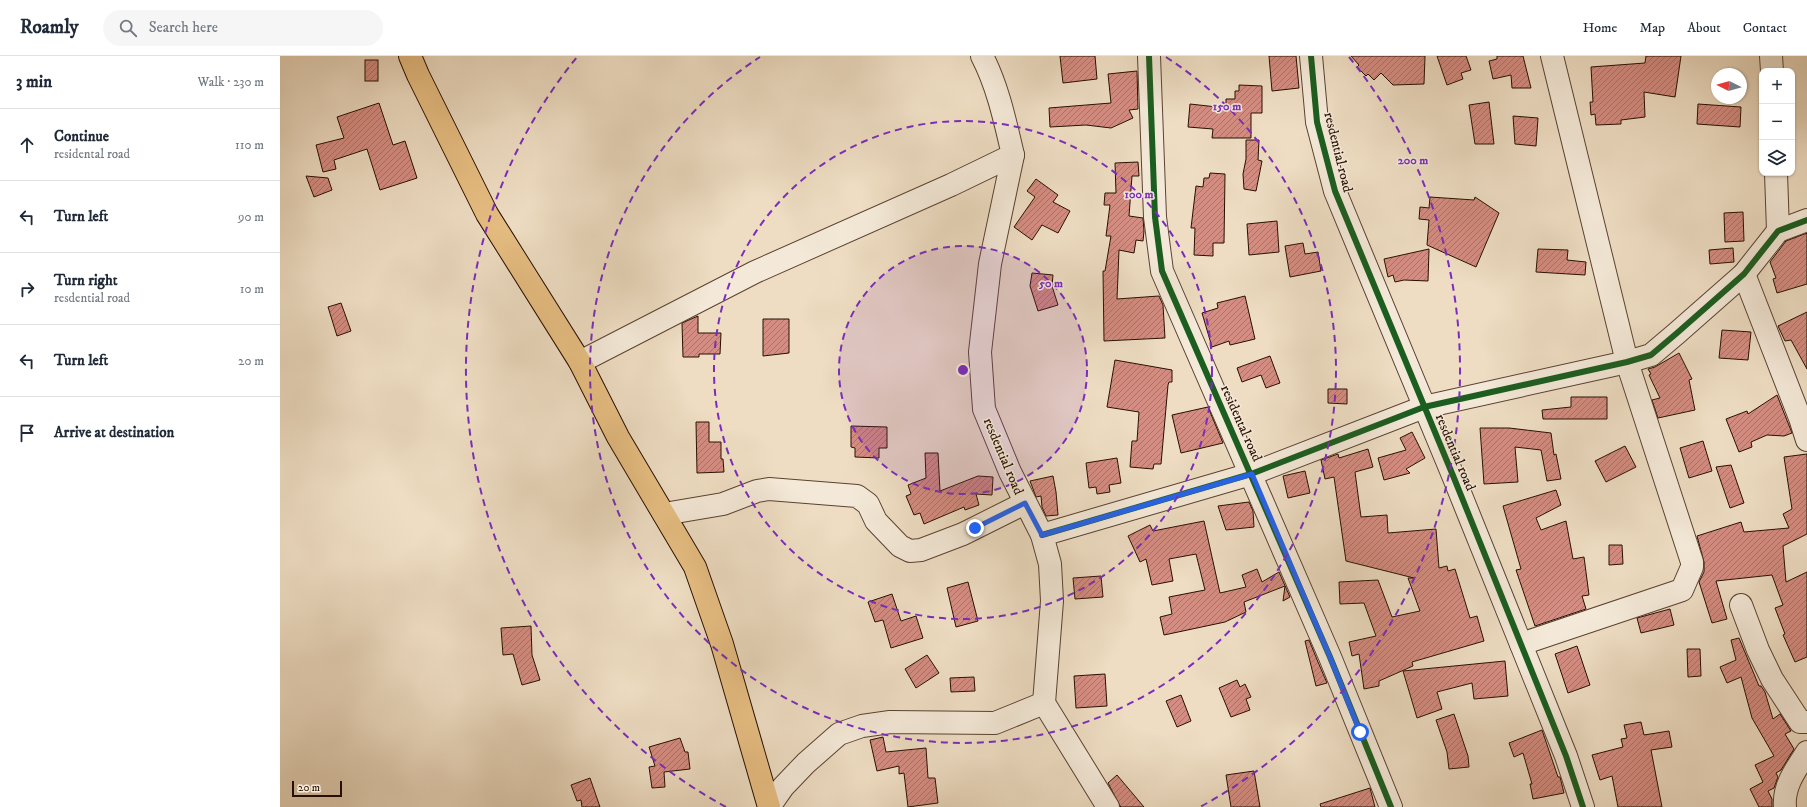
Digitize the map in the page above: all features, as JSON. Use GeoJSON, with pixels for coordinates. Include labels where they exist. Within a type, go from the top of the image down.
{"type":"FeatureCollection","features":[{"type":"Feature","properties":{"kind":"highway"},"geometry":{"type":"LineString","coordinates":[[410,56],[486,214],[580,362],[618,437],[695,567],[722,644],[769,807]]}},
{"type":"Feature","properties":{"kind":"street"},"geometry":{"type":"LineString","coordinates":[[580,362],[755,272],[951,185],[1013,155],[992,76],[982,56]]}},
{"type":"Feature","properties":{"kind":"street","name":"residental road"},"geometry":{"type":"LineString","coordinates":[[1149,56],[1155,217],[1162,271],[1252,474],[1330,657],[1391,807]]}},
{"type":"Feature","properties":{"kind":"street","name":"resdential road"},"geometry":{"type":"LineString","coordinates":[[1311,56],[1316,122],[1335,191],[1454,478],[1566,756],[1582,807]]}},
{"type":"Feature","properties":{"kind":"street"},"geometry":{"type":"LineString","coordinates":[[1521,644],[1682,590],[1692,567],[1692,562],[1627,362],[1552,56]]}},
{"type":"Feature","properties":{"kind":"street"},"geometry":{"type":"LineString","coordinates":[[1771,56],[1772,68]]}},
{"type":"Feature","properties":{"kind":"street","name":"resdential road"},"geometry":{"type":"LineString","coordinates":[[1013,155],[990,264],[980,352],[984,409],[1010,472],[1042,535],[1050,564],[1052,601],[1044,703]]}},
{"type":"Feature","properties":{"kind":"street"},"geometry":{"type":"LineString","coordinates":[[1776,176],[1778,231]]}},
{"type":"Feature","properties":{"kind":"street"},"geometry":{"type":"LineString","coordinates":[[1042,535],[1252,474],[1424,407],[1627,362],[1651,354],[1744,274],[1778,231],[1807,220]]}},
{"type":"Feature","properties":{"kind":"street"},"geometry":{"type":"LineString","coordinates":[[1744,274],[1800,418],[1807,440]]}},
{"type":"Feature","properties":{"kind":"street"},"geometry":{"type":"LineString","coordinates":[[664,514],[723,504],[757,491],[768,489],[856,496],[868,504],[876,521],[900,546],[910,551],[921,550],[963,534],[1025,503]]}},
{"type":"Feature","properties":{"kind":"street"},"geometry":{"type":"LineString","coordinates":[[1741,605],[1758,650],[1772,679],[1800,722],[1807,722]]}},
{"type":"Feature","properties":{"kind":"street"},"geometry":{"type":"LineString","coordinates":[[769,807],[783,787],[806,763],[839,734],[862,726],[890,722],[995,723],[1044,703],[1108,807]]}},
{"type":"Feature","properties":{"kind":"street"},"geometry":{"type":"LineString","coordinates":[[1785,807],[1786,789],[1793,774],[1807,752]]}},
{"type":"Feature","properties":{"kind":"building"},"geometry":{"type":"Polygon","coordinates":[[[1060,56],[1095,56],[1097,79],[1063,83],[1060,56]]]}},
{"type":"Feature","properties":{"kind":"building"},"geometry":{"type":"Polygon","coordinates":[[[1269,56],[1296,56],[1299,88],[1272,91],[1269,56]]]}},
{"type":"Feature","properties":{"kind":"building"},"geometry":{"type":"Polygon","coordinates":[[[1351,56],[1425,56],[1424,84],[1393,85],[1381,73],[1374,80],[1368,74],[1366,76],[1357,67],[1359,65],[1351,56]]]}},
{"type":"Feature","properties":{"kind":"building"},"geometry":{"type":"Polygon","coordinates":[[[1437,56],[1466,56],[1471,70],[1461,73],[1463,79],[1447,85],[1437,56]]]}},
{"type":"Feature","properties":{"kind":"building"},"geometry":{"type":"Polygon","coordinates":[[[1497,56],[1523,56],[1531,88],[1512,88],[1511,75],[1493,79],[1489,61],[1497,59],[1497,56]]]}},
{"type":"Feature","properties":{"kind":"building"},"geometry":{"type":"Polygon","coordinates":[[[1646,56],[1681,56],[1675,97],[1644,92],[1645,117],[1621,120],[1621,124],[1596,125],[1595,114],[1591,115],[1590,102],[1593,102],[1591,67],[1645,63],[1646,56]]]}},
{"type":"Feature","properties":{"kind":"building"},"geometry":{"type":"Polygon","coordinates":[[[365,60],[378,60],[378,81],[365,81],[365,60]]]}},
{"type":"Feature","properties":{"kind":"building"},"geometry":{"type":"Polygon","coordinates":[[[1137,71],[1138,109],[1129,110],[1133,118],[1111,128],[1086,125],[1050,127],[1049,108],[1111,103],[1108,74],[1137,71]]]}},
{"type":"Feature","properties":{"kind":"building"},"geometry":{"type":"Polygon","coordinates":[[[1239,85],[1262,86],[1262,113],[1251,113],[1251,138],[1212,138],[1213,129],[1188,127],[1190,104],[1226,108],[1226,99],[1235,99],[1235,91],[1239,91],[1239,85]]]}},
{"type":"Feature","properties":{"kind":"building"},"geometry":{"type":"Polygon","coordinates":[[[1489,102],[1494,144],[1475,144],[1469,105],[1489,102]]]}},
{"type":"Feature","properties":{"kind":"building"},"geometry":{"type":"Polygon","coordinates":[[[379,103],[393,145],[405,141],[417,178],[380,190],[367,149],[334,160],[336,169],[323,172],[316,145],[344,138],[337,117],[379,103]]]}},
{"type":"Feature","properties":{"kind":"building"},"geometry":{"type":"Polygon","coordinates":[[[1698,104],[1741,107],[1740,127],[1697,124],[1698,104]]]}},
{"type":"Feature","properties":{"kind":"building"},"geometry":{"type":"Polygon","coordinates":[[[1513,116],[1538,118],[1536,146],[1515,144],[1513,116]]]}},
{"type":"Feature","properties":{"kind":"building"},"geometry":{"type":"Polygon","coordinates":[[[1246,140],[1259,140],[1258,160],[1262,161],[1256,191],[1244,189],[1243,174],[1246,159],[1246,140]]]}},
{"type":"Feature","properties":{"kind":"building"},"geometry":{"type":"Polygon","coordinates":[[[1138,162],[1139,176],[1132,176],[1129,216],[1143,218],[1143,241],[1136,240],[1134,253],[1119,250],[1117,299],[1159,296],[1163,305],[1165,338],[1104,341],[1103,271],[1105,271],[1111,236],[1106,236],[1110,205],[1104,205],[1105,193],[1116,193],[1115,163],[1138,162]]]}},
{"type":"Feature","properties":{"kind":"building"},"geometry":{"type":"Polygon","coordinates":[[[1210,173],[1225,174],[1224,243],[1213,243],[1213,256],[1194,255],[1195,228],[1191,228],[1196,186],[1203,187],[1204,178],[1209,178],[1210,173]]]}},
{"type":"Feature","properties":{"kind":"building"},"geometry":{"type":"Polygon","coordinates":[[[306,176],[328,178],[332,190],[314,197],[306,176]]]}},
{"type":"Feature","properties":{"kind":"building"},"geometry":{"type":"Polygon","coordinates":[[[1036,179],[1058,195],[1053,202],[1070,211],[1058,233],[1042,225],[1032,240],[1014,227],[1035,197],[1027,191],[1036,179]]]}},
{"type":"Feature","properties":{"kind":"building"},"geometry":{"type":"Polygon","coordinates":[[[1430,197],[1474,200],[1475,197],[1499,213],[1476,267],[1427,245],[1429,220],[1419,219],[1420,207],[1429,208],[1430,197]]]}},
{"type":"Feature","properties":{"kind":"building"},"geometry":{"type":"Polygon","coordinates":[[[1743,212],[1744,241],[1725,242],[1724,213],[1743,212]]]}},
{"type":"Feature","properties":{"kind":"building"},"geometry":{"type":"Polygon","coordinates":[[[1277,221],[1279,252],[1249,255],[1247,224],[1277,221]]]}},
{"type":"Feature","properties":{"kind":"building"},"geometry":{"type":"Polygon","coordinates":[[[1807,233],[1807,284],[1777,293],[1773,279],[1776,278],[1770,262],[1786,241],[1807,233]]]}},
{"type":"Feature","properties":{"kind":"building"},"geometry":{"type":"Polygon","coordinates":[[[1303,243],[1305,254],[1318,252],[1321,271],[1290,277],[1285,246],[1303,243]]]}},
{"type":"Feature","properties":{"kind":"building"},"geometry":{"type":"Polygon","coordinates":[[[1733,248],[1734,262],[1710,264],[1709,250],[1733,248]]]}},
{"type":"Feature","properties":{"kind":"building"},"geometry":{"type":"Polygon","coordinates":[[[1429,249],[1428,281],[1404,280],[1395,282],[1393,275],[1388,277],[1384,259],[1429,249]]]}},
{"type":"Feature","properties":{"kind":"building"},"geometry":{"type":"Polygon","coordinates":[[[1538,249],[1568,250],[1567,260],[1586,262],[1585,275],[1536,272],[1538,249]]]}},
{"type":"Feature","properties":{"kind":"building"},"geometry":{"type":"Polygon","coordinates":[[[1032,273],[1053,275],[1052,286],[1058,305],[1038,311],[1030,286],[1032,273]]]}},
{"type":"Feature","properties":{"kind":"building"},"geometry":{"type":"Polygon","coordinates":[[[1245,296],[1255,339],[1230,345],[1229,341],[1212,347],[1202,313],[1218,308],[1217,303],[1245,296]]]}},
{"type":"Feature","properties":{"kind":"building"},"geometry":{"type":"Polygon","coordinates":[[[341,303],[351,331],[337,336],[328,307],[341,303]]]}},
{"type":"Feature","properties":{"kind":"building"},"geometry":{"type":"Polygon","coordinates":[[[1807,312],[1807,369],[1791,340],[1785,341],[1778,326],[1807,312]]]}},
{"type":"Feature","properties":{"kind":"building"},"geometry":{"type":"Polygon","coordinates":[[[698,316],[698,333],[721,333],[720,354],[699,354],[699,357],[683,357],[682,323],[698,316]]]}},
{"type":"Feature","properties":{"kind":"building"},"geometry":{"type":"Polygon","coordinates":[[[763,319],[789,319],[789,353],[763,356],[763,319]]]}},
{"type":"Feature","properties":{"kind":"building"},"geometry":{"type":"Polygon","coordinates":[[[1722,330],[1751,332],[1748,360],[1719,358],[1722,330]]]}},
{"type":"Feature","properties":{"kind":"building"},"geometry":{"type":"Polygon","coordinates":[[[1679,353],[1692,379],[1689,380],[1695,410],[1658,418],[1652,400],[1660,398],[1649,375],[1651,374],[1648,369],[1655,367],[1679,353]]]}},
{"type":"Feature","properties":{"kind":"building"},"geometry":{"type":"Polygon","coordinates":[[[1270,356],[1280,383],[1266,388],[1261,375],[1242,382],[1237,368],[1270,356]]]}},
{"type":"Feature","properties":{"kind":"building"},"geometry":{"type":"Polygon","coordinates":[[[1115,360],[1172,370],[1172,382],[1169,382],[1168,385],[1161,464],[1154,464],[1153,469],[1130,467],[1132,441],[1137,441],[1139,412],[1107,407],[1115,360]]]}},
{"type":"Feature","properties":{"kind":"building"},"geometry":{"type":"Polygon","coordinates":[[[1328,389],[1347,389],[1347,404],[1328,403],[1328,389]]]}},
{"type":"Feature","properties":{"kind":"building"},"geometry":{"type":"Polygon","coordinates":[[[1777,395],[1792,433],[1784,436],[1767,435],[1751,442],[1752,447],[1739,452],[1726,419],[1747,411],[1748,414],[1777,395]]]}},
{"type":"Feature","properties":{"kind":"building"},"geometry":{"type":"Polygon","coordinates":[[[1571,397],[1607,397],[1607,419],[1543,419],[1542,410],[1571,407],[1571,397]]]}},
{"type":"Feature","properties":{"kind":"building"},"geometry":{"type":"Polygon","coordinates":[[[1208,407],[1223,443],[1181,453],[1172,415],[1208,407]]]}},
{"type":"Feature","properties":{"kind":"building"},"geometry":{"type":"Polygon","coordinates":[[[696,422],[709,422],[709,442],[721,442],[721,459],[723,459],[724,472],[697,473],[696,422]]]}},
{"type":"Feature","properties":{"kind":"building"},"geometry":{"type":"Polygon","coordinates":[[[851,426],[887,427],[887,448],[879,448],[879,458],[855,457],[855,448],[851,447],[851,426]]]}},
{"type":"Feature","properties":{"kind":"building"},"geometry":{"type":"Polygon","coordinates":[[[1480,428],[1509,428],[1551,433],[1554,455],[1556,454],[1561,479],[1547,481],[1541,450],[1515,447],[1518,482],[1484,484],[1480,428]]]}},
{"type":"Feature","properties":{"kind":"building"},"geometry":{"type":"Polygon","coordinates":[[[1412,432],[1425,458],[1406,469],[1410,473],[1384,480],[1378,458],[1406,450],[1400,438],[1412,432]]]}},
{"type":"Feature","properties":{"kind":"building"},"geometry":{"type":"Polygon","coordinates":[[[1703,441],[1712,471],[1689,478],[1680,448],[1703,441]]]}},
{"type":"Feature","properties":{"kind":"building"},"geometry":{"type":"Polygon","coordinates":[[[1625,446],[1636,467],[1606,482],[1595,461],[1625,446]]]}},
{"type":"Feature","properties":{"kind":"building"},"geometry":{"type":"Polygon","coordinates":[[[1368,449],[1373,467],[1355,472],[1361,517],[1387,515],[1388,533],[1436,529],[1439,568],[1447,566],[1448,571],[1455,569],[1470,618],[1477,616],[1484,641],[1412,662],[1413,666],[1379,681],[1379,686],[1364,689],[1359,654],[1352,656],[1349,642],[1376,636],[1364,603],[1340,604],[1339,582],[1378,580],[1392,617],[1420,611],[1408,578],[1414,578],[1346,561],[1334,477],[1325,479],[1321,460],[1338,454],[1339,458],[1368,449]]]}},
{"type":"Feature","properties":{"kind":"building"},"geometry":{"type":"Polygon","coordinates":[[[925,453],[938,453],[940,491],[978,476],[993,477],[992,495],[976,494],[979,505],[965,510],[964,507],[924,524],[920,513],[914,515],[906,496],[911,494],[908,485],[926,478],[925,453]]]}},
{"type":"Feature","properties":{"kind":"building"},"geometry":{"type":"Polygon","coordinates":[[[1807,454],[1807,534],[1783,546],[1786,582],[1807,572],[1807,657],[1795,662],[1783,635],[1785,634],[1775,608],[1783,605],[1772,575],[1716,581],[1727,619],[1712,623],[1699,582],[1704,572],[1704,562],[1697,536],[1741,522],[1744,532],[1789,528],[1783,514],[1792,509],[1784,457],[1807,454]]]}},
{"type":"Feature","properties":{"kind":"building"},"geometry":{"type":"Polygon","coordinates":[[[1117,458],[1121,483],[1109,485],[1110,492],[1097,494],[1096,487],[1089,488],[1086,463],[1117,458]]]}},
{"type":"Feature","properties":{"kind":"building"},"geometry":{"type":"Polygon","coordinates":[[[1731,465],[1744,503],[1730,508],[1716,467],[1731,465]]]}},
{"type":"Feature","properties":{"kind":"building"},"geometry":{"type":"Polygon","coordinates":[[[1305,471],[1310,493],[1288,498],[1283,476],[1305,471]]]}},
{"type":"Feature","properties":{"kind":"building"},"geometry":{"type":"Polygon","coordinates":[[[1053,476],[1058,515],[1046,516],[1042,507],[1041,496],[1036,497],[1030,481],[1053,476]]]}},
{"type":"Feature","properties":{"kind":"building"},"geometry":{"type":"Polygon","coordinates":[[[1556,490],[1561,505],[1536,518],[1541,530],[1566,521],[1573,559],[1584,557],[1589,595],[1582,596],[1586,609],[1535,626],[1516,570],[1521,569],[1503,506],[1556,490]]]}},
{"type":"Feature","properties":{"kind":"building"},"geometry":{"type":"Polygon","coordinates":[[[1249,502],[1253,511],[1254,527],[1226,530],[1218,506],[1249,502]]]}},
{"type":"Feature","properties":{"kind":"building"},"geometry":{"type":"Polygon","coordinates":[[[1204,521],[1220,593],[1246,587],[1242,575],[1257,569],[1262,582],[1279,572],[1290,597],[1283,601],[1285,586],[1244,602],[1246,612],[1225,622],[1164,635],[1160,617],[1172,614],[1169,597],[1205,590],[1196,554],[1169,559],[1173,581],[1152,585],[1146,559],[1140,562],[1128,536],[1150,525],[1153,531],[1204,521]]]}},
{"type":"Feature","properties":{"kind":"building"},"geometry":{"type":"Polygon","coordinates":[[[1609,545],[1622,545],[1623,564],[1609,565],[1609,545]]]}},
{"type":"Feature","properties":{"kind":"building"},"geometry":{"type":"Polygon","coordinates":[[[1101,576],[1103,597],[1075,599],[1073,578],[1101,576]]]}},
{"type":"Feature","properties":{"kind":"building"},"geometry":{"type":"Polygon","coordinates":[[[968,582],[978,621],[956,627],[947,588],[968,582]]]}},
{"type":"Feature","properties":{"kind":"building"},"geometry":{"type":"Polygon","coordinates":[[[892,594],[901,621],[916,616],[923,638],[891,648],[883,620],[875,622],[868,602],[892,594]]]}},
{"type":"Feature","properties":{"kind":"building"},"geometry":{"type":"Polygon","coordinates":[[[1670,609],[1674,625],[1641,633],[1637,618],[1670,609]]]}},
{"type":"Feature","properties":{"kind":"building"},"geometry":{"type":"Polygon","coordinates":[[[531,626],[532,655],[540,680],[522,685],[513,654],[503,655],[501,628],[531,626]]]}},
{"type":"Feature","properties":{"kind":"building"},"geometry":{"type":"Polygon","coordinates":[[[1739,638],[1759,686],[1761,686],[1765,692],[1773,719],[1780,714],[1791,731],[1785,734],[1794,749],[1781,770],[1776,773],[1778,777],[1774,788],[1768,791],[1772,799],[1772,807],[1759,807],[1750,789],[1763,782],[1755,765],[1774,756],[1752,718],[1741,677],[1727,683],[1720,667],[1736,660],[1731,640],[1739,638]]]}},
{"type":"Feature","properties":{"kind":"building"},"geometry":{"type":"Polygon","coordinates":[[[1309,640],[1327,683],[1316,686],[1305,641],[1309,640]]]}},
{"type":"Feature","properties":{"kind":"building"},"geometry":{"type":"Polygon","coordinates":[[[1577,646],[1590,685],[1568,693],[1555,654],[1577,646]]]}},
{"type":"Feature","properties":{"kind":"building"},"geometry":{"type":"Polygon","coordinates":[[[1687,649],[1700,649],[1701,676],[1688,677],[1687,649]]]}},
{"type":"Feature","properties":{"kind":"building"},"geometry":{"type":"Polygon","coordinates":[[[927,655],[939,673],[916,688],[905,669],[927,655]]]}},
{"type":"Feature","properties":{"kind":"building"},"geometry":{"type":"Polygon","coordinates":[[[1505,661],[1508,696],[1474,699],[1472,683],[1437,692],[1442,709],[1417,718],[1403,671],[1505,661]]]}},
{"type":"Feature","properties":{"kind":"building"},"geometry":{"type":"Polygon","coordinates":[[[1105,674],[1107,706],[1076,708],[1074,676],[1105,674]]]}},
{"type":"Feature","properties":{"kind":"building"},"geometry":{"type":"Polygon","coordinates":[[[974,677],[975,691],[951,692],[950,678],[974,677]]]}},
{"type":"Feature","properties":{"kind":"building"},"geometry":{"type":"Polygon","coordinates":[[[1237,680],[1240,687],[1245,684],[1251,697],[1246,699],[1250,710],[1231,717],[1219,688],[1237,680]]]}},
{"type":"Feature","properties":{"kind":"building"},"geometry":{"type":"Polygon","coordinates":[[[1181,695],[1191,721],[1177,727],[1166,701],[1181,695]]]}},
{"type":"Feature","properties":{"kind":"building"},"geometry":{"type":"Polygon","coordinates":[[[1454,714],[1468,756],[1469,767],[1449,769],[1447,752],[1436,720],[1454,714]]]}},
{"type":"Feature","properties":{"kind":"building"},"geometry":{"type":"Polygon","coordinates":[[[1641,722],[1644,735],[1669,731],[1672,747],[1651,750],[1662,807],[1618,807],[1612,776],[1600,780],[1592,755],[1623,747],[1621,739],[1627,738],[1624,725],[1641,722]]]}},
{"type":"Feature","properties":{"kind":"building"},"geometry":{"type":"Polygon","coordinates":[[[1542,730],[1558,777],[1560,777],[1564,793],[1533,799],[1530,784],[1532,784],[1523,753],[1514,757],[1509,743],[1542,730]]]}},
{"type":"Feature","properties":{"kind":"building"},"geometry":{"type":"Polygon","coordinates":[[[883,737],[886,752],[926,748],[928,778],[935,778],[938,803],[908,807],[904,773],[899,774],[899,766],[877,771],[870,740],[883,737]]]}},
{"type":"Feature","properties":{"kind":"building"},"geometry":{"type":"Polygon","coordinates":[[[680,738],[685,752],[688,752],[690,769],[664,772],[665,787],[652,788],[649,767],[655,766],[649,747],[680,738]]]}},
{"type":"Feature","properties":{"kind":"building"},"geometry":{"type":"Polygon","coordinates":[[[1254,771],[1260,807],[1231,807],[1226,775],[1254,771]]]}},
{"type":"Feature","properties":{"kind":"building"},"geometry":{"type":"Polygon","coordinates":[[[1117,775],[1144,807],[1120,806],[1108,783],[1117,775]]]}},
{"type":"Feature","properties":{"kind":"building"},"geometry":{"type":"Polygon","coordinates":[[[590,778],[600,807],[582,807],[581,800],[577,801],[571,785],[590,778]]]}},
{"type":"Feature","properties":{"kind":"building"},"geometry":{"type":"Polygon","coordinates":[[[1370,788],[1375,807],[1321,807],[1320,804],[1370,788]]]}},
{"type":"Feature","properties":{"kind":"cycle path"},"geometry":{"type":"LineString","coordinates":[[1149,56],[1155,217],[1162,271],[1330,657],[1391,807]]}},
{"type":"Feature","properties":{"kind":"cycle path"},"geometry":{"type":"LineString","coordinates":[[1311,56],[1317,122],[1335,191],[1454,478],[1566,756],[1583,807]]}},
{"type":"Feature","properties":{"kind":"cycle path"},"geometry":{"type":"LineString","coordinates":[[1042,535],[1251,474],[1424,407],[1627,362],[1651,355],[1744,274],[1778,231],[1807,220]]}},
{"type":"Feature","properties":{"kind":"route"},"geometry":{"type":"LineString","coordinates":[[975,528],[1025,503],[1042,535],[1252,474],[1330,657],[1360,732]]}}]}
